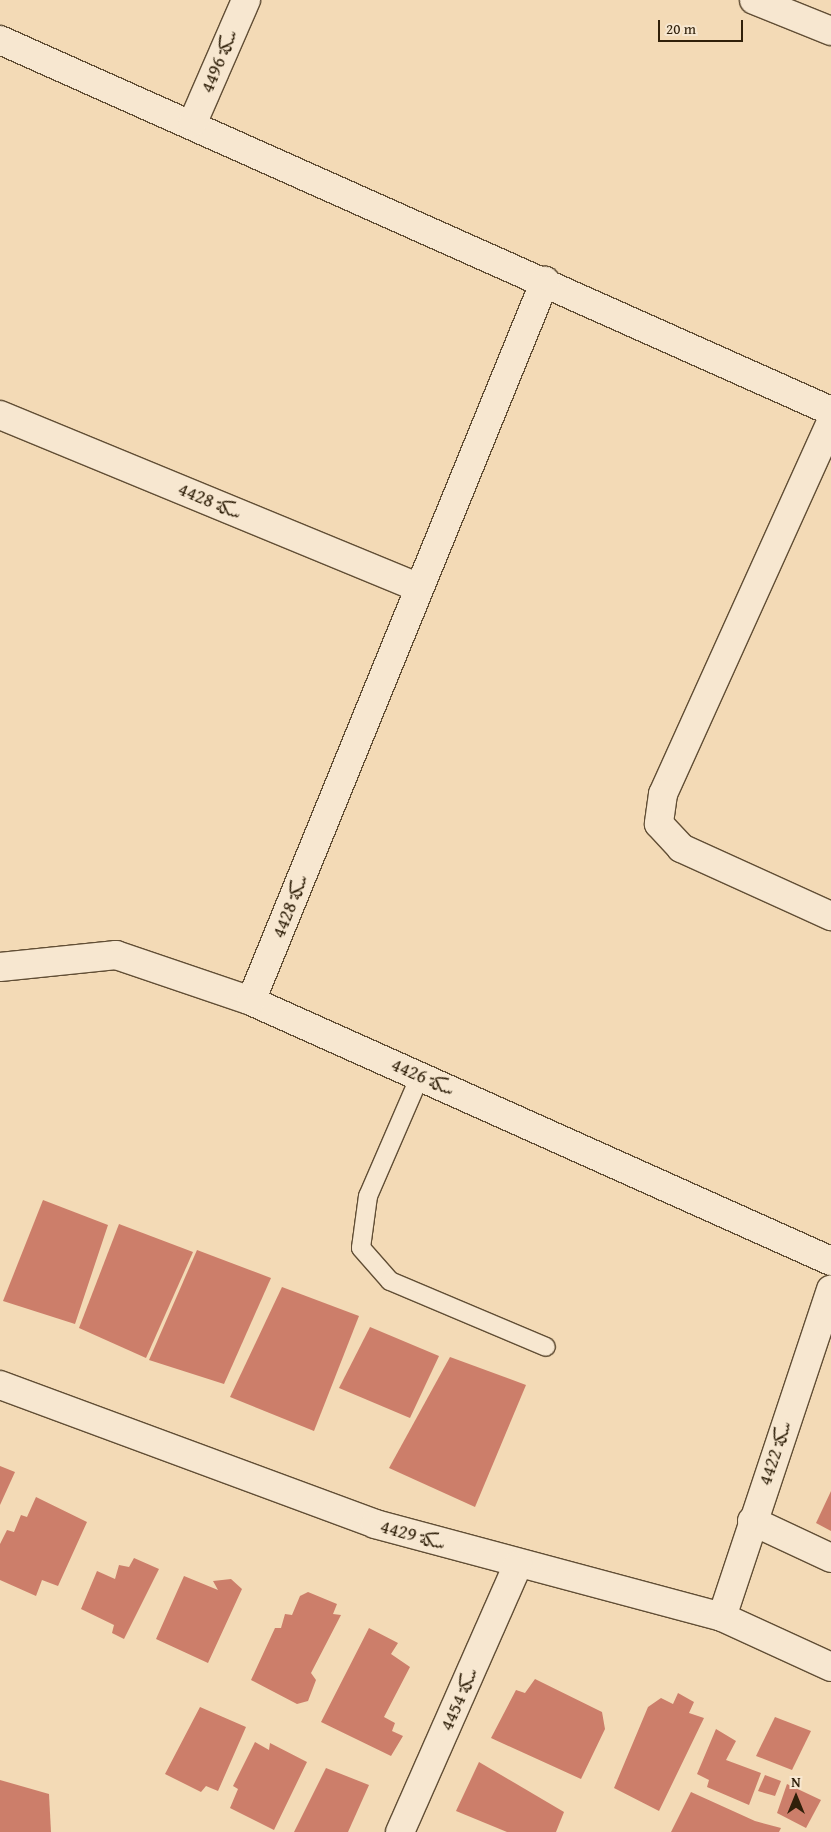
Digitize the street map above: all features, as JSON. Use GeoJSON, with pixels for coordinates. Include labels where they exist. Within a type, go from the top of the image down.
{"type":"FeatureCollection","features":[{"type":"Feature","properties":{"kind":"street","name":"سكة 4496"},"geometry":{"type":"LineString","coordinates":[[193,122],[246,0]]}},
{"type":"Feature","properties":{"kind":"street"},"geometry":{"type":"LineString","coordinates":[[754,0],[831,32]]}},
{"type":"Feature","properties":{"kind":"street"},"geometry":{"type":"LineString","coordinates":[[0,40],[193,122],[831,411]]}},
{"type":"Feature","properties":{"kind":"street","name":"سكة 4428"},"geometry":{"type":"LineString","coordinates":[[251,1001],[545,281]]}},
{"type":"Feature","properties":{"kind":"street","name":"سكة 4428"},"geometry":{"type":"LineString","coordinates":[[2,420],[419,588]]}},
{"type":"Feature","properties":{"kind":"street"},"geometry":{"type":"LineString","coordinates":[[831,422],[663,794],[659,824],[681,848],[831,916]]}},
{"type":"Feature","properties":{"kind":"street","name":"سكة 4426"},"geometry":{"type":"LineString","coordinates":[[0,967],[116,954],[251,1001],[831,1261]]}},
{"type":"Feature","properties":{"kind":"street","name":"سكة 4422"},"geometry":{"type":"LineString","coordinates":[[722,1617],[752,1521],[830,1297]]}},
{"type":"Feature","properties":{"kind":"street","name":"سكة 4429"},"geometry":{"type":"LineString","coordinates":[[0,1385],[375,1524],[518,1565],[722,1617],[831,1667]]}},
{"type":"Feature","properties":{"kind":"street"},"geometry":{"type":"LineString","coordinates":[[752,1521],[831,1558]]}},
{"type":"Feature","properties":{"kind":"street","name":"سكة 4454"},"geometry":{"type":"LineString","coordinates":[[400,1832],[518,1565]]}},
{"type":"Feature","properties":{"kind":"lane"},"geometry":{"type":"LineString","coordinates":[[420,1076],[368,1196],[361,1248],[390,1281],[546,1347]]}},
{"type":"Feature","properties":{"kind":"building"},"geometry":{"type":"Polygon","coordinates":[[[43,1200],[108,1225],[75,1324],[3,1301],[43,1200]]]}},
{"type":"Feature","properties":{"kind":"building"},"geometry":{"type":"Polygon","coordinates":[[[119,1224],[193,1252],[146,1358],[79,1328],[119,1224]]]}},
{"type":"Feature","properties":{"kind":"building"},"geometry":{"type":"Polygon","coordinates":[[[197,1250],[271,1278],[224,1384],[149,1360],[197,1250]]]}},
{"type":"Feature","properties":{"kind":"building"},"geometry":{"type":"Polygon","coordinates":[[[282,1287],[359,1316],[314,1431],[230,1397],[282,1287]]]}},
{"type":"Feature","properties":{"kind":"building"},"geometry":{"type":"Polygon","coordinates":[[[370,1327],[439,1356],[410,1418],[339,1388],[370,1327]]]}},
{"type":"Feature","properties":{"kind":"building"},"geometry":{"type":"Polygon","coordinates":[[[450,1357],[526,1385],[475,1507],[389,1468],[450,1357]]]}},
{"type":"Feature","properties":{"kind":"building"},"geometry":{"type":"Polygon","coordinates":[[[0,1466],[15,1472],[0,1505],[0,1466]]]}},
{"type":"Feature","properties":{"kind":"building"},"geometry":{"type":"Polygon","coordinates":[[[831,1491],[831,1531],[816,1523],[831,1491]]]}},
{"type":"Feature","properties":{"kind":"building"},"geometry":{"type":"Polygon","coordinates":[[[36,1497],[87,1522],[58,1586],[42,1580],[36,1596],[0,1580],[0,1544],[7,1530],[14,1532],[21,1515],[27,1517],[36,1497]]]}},
{"type":"Feature","properties":{"kind":"building"},"geometry":{"type":"Polygon","coordinates":[[[134,1558],[159,1569],[124,1639],[112,1633],[114,1625],[81,1609],[97,1571],[115,1579],[119,1565],[129,1567],[134,1558]]]}},
{"type":"Feature","properties":{"kind":"building"},"geometry":{"type":"Polygon","coordinates":[[[184,1576],[218,1590],[213,1581],[231,1579],[242,1589],[208,1663],[156,1639],[184,1576]]]}},
{"type":"Feature","properties":{"kind":"building"},"geometry":{"type":"Polygon","coordinates":[[[308,1592],[337,1604],[333,1614],[341,1615],[311,1673],[316,1680],[308,1701],[297,1704],[251,1680],[275,1628],[281,1628],[285,1614],[292,1615],[300,1596],[308,1592]]]}},
{"type":"Feature","properties":{"kind":"building"},"geometry":{"type":"Polygon","coordinates":[[[369,1628],[398,1643],[391,1654],[410,1667],[384,1717],[395,1723],[392,1731],[403,1736],[391,1756],[321,1722],[369,1628]]]}},
{"type":"Feature","properties":{"kind":"building"},"geometry":{"type":"Polygon","coordinates":[[[535,1679],[602,1712],[605,1729],[581,1779],[491,1738],[516,1690],[525,1693],[535,1679]]]}},
{"type":"Feature","properties":{"kind":"building"},"geometry":{"type":"Polygon","coordinates":[[[678,1693],[694,1702],[689,1713],[704,1718],[659,1811],[614,1788],[648,1707],[661,1698],[673,1704],[678,1693]]]}},
{"type":"Feature","properties":{"kind":"building"},"geometry":{"type":"Polygon","coordinates":[[[200,1707],[246,1727],[218,1791],[206,1786],[201,1792],[165,1774],[200,1707]]]}},
{"type":"Feature","properties":{"kind":"building"},"geometry":{"type":"Polygon","coordinates":[[[775,1717],[811,1731],[792,1770],[756,1756],[775,1717]]]}},
{"type":"Feature","properties":{"kind":"building"},"geometry":{"type":"Polygon","coordinates":[[[716,1729],[736,1741],[726,1760],[761,1773],[749,1805],[707,1787],[709,1780],[697,1774],[716,1729]]]}},
{"type":"Feature","properties":{"kind":"building"},"geometry":{"type":"Polygon","coordinates":[[[255,1742],[269,1750],[270,1743],[307,1762],[274,1830],[230,1808],[238,1789],[233,1786],[255,1742]]]}},
{"type":"Feature","properties":{"kind":"building"},"geometry":{"type":"Polygon","coordinates":[[[479,1762],[564,1812],[556,1832],[507,1832],[456,1811],[479,1762]]]}},
{"type":"Feature","properties":{"kind":"building"},"geometry":{"type":"Polygon","coordinates":[[[326,1768],[369,1785],[348,1832],[294,1832],[326,1768]]]}},
{"type":"Feature","properties":{"kind":"building"},"geometry":{"type":"Polygon","coordinates":[[[765,1775],[781,1781],[775,1796],[758,1791],[765,1775]]]}},
{"type":"Feature","properties":{"kind":"building"},"geometry":{"type":"Polygon","coordinates":[[[0,1780],[49,1794],[51,1832],[0,1832],[0,1780]]]}},
{"type":"Feature","properties":{"kind":"building"},"geometry":{"type":"Polygon","coordinates":[[[787,1784],[821,1800],[806,1828],[777,1813],[787,1784]]]}},
{"type":"Feature","properties":{"kind":"building"},"geometry":{"type":"Polygon","coordinates":[[[691,1792],[755,1821],[781,1828],[779,1832],[671,1832],[691,1792]]]}}]}
